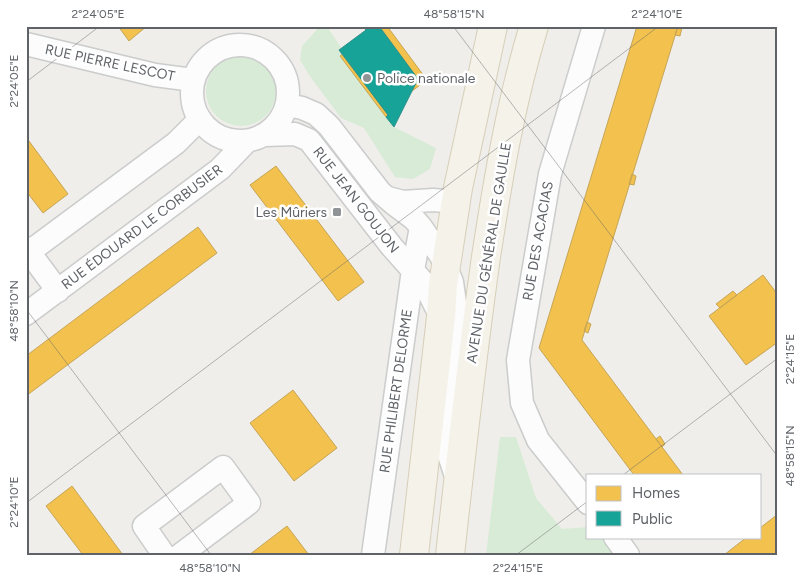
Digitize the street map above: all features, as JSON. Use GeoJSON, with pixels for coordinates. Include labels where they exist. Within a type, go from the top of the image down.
{"type":"FeatureCollection","features":[{"type":"Feature","properties":{"kind":"main road","name":"AVENUE DU GÉNÉRAL DE GAULLE"},"geometry":{"type":"LineString","coordinates":[[414,555],[441,317],[436,278],[456,202],[464,156],[494,26]]}},
{"type":"Feature","properties":{"kind":"main road","name":"AVENUE DU GÉNÉRAL DE GAULLE"},"geometry":{"type":"LineString","coordinates":[[450,555],[493,208],[522,64],[534,26]]}},
{"type":"Feature","properties":{"kind":"street","name":"RUE DES ACACIAS"},"geometry":{"type":"LineString","coordinates":[[586,500],[538,440],[522,402],[518,360],[550,174],[594,26]]}},
{"type":"Feature","properties":{"kind":"street"},"geometry":{"type":"LineString","coordinates":[[230,35],[270,54],[283,68],[288,86],[288,105],[279,122],[256,138],[228,140],[210,131],[200,119],[192,99],[193,80],[201,63],[230,35]]}},
{"type":"Feature","properties":{"kind":"street","name":"RUE PIERRE LESCOT"},"geometry":{"type":"LineString","coordinates":[[26,44],[155,75],[193,80]]}},
{"type":"Feature","properties":{"kind":"street","name":"RUE JEAN GOUJON"},"geometry":{"type":"LineString","coordinates":[[288,105],[316,114],[329,126],[380,192],[414,219],[421,227]]}},
{"type":"Feature","properties":{"kind":"street","name":"RUE ÉDOUARD LE CORBUSIER"},"geometry":{"type":"LineString","coordinates":[[58,291],[28,250],[176,143],[200,119]]}},
{"type":"Feature","properties":{"kind":"street","name":"RUE JEAN GOUJON"},"geometry":{"type":"LineString","coordinates":[[256,138],[295,134],[309,140],[392,247],[436,278]]}},
{"type":"Feature","properties":{"kind":"street","name":"RUE ÉDOUARD LE CORBUSIER"},"geometry":{"type":"LineString","coordinates":[[26,314],[220,169],[256,138]]}},
{"type":"Feature","properties":{"kind":"street"},"geometry":{"type":"LineString","coordinates":[[387,198],[403,202],[433,200],[456,202]]}},
{"type":"Feature","properties":{"kind":"street","name":"AVENUE DU GÉNÉRAL DE GAULLE"},"geometry":{"type":"LineString","coordinates":[[421,227],[441,256],[436,278],[456,310],[458,356],[448,421],[448,439],[450,458],[458,483]]}},
{"type":"Feature","properties":{"kind":"street","name":"RUE PHILIBERT DELORME"},"geometry":{"type":"LineString","coordinates":[[373,555],[436,278],[421,227]]}},
{"type":"Feature","properties":{"kind":"street"},"geometry":{"type":"LineString","coordinates":[[436,278],[465,275],[482,259],[488,240]]}},
{"type":"Feature","properties":{"kind":"street"},"geometry":{"type":"LineString","coordinates":[[164,555],[144,526],[223,467],[249,503],[180,555]]}},
{"type":"Feature","properties":{"kind":"street"},"geometry":{"type":"LineString","coordinates":[[616,538],[628,555]]}},
{"type":"Feature","properties":{"kind":"green space"},"geometry":{"type":"Polygon","coordinates":[[[320,26],[329,26],[328,28],[394,127],[436,148],[430,169],[413,179],[395,177],[364,128],[341,118],[300,60],[302,46],[320,26]]]}},
{"type":"Feature","properties":{"kind":"green space"},"geometry":{"type":"Polygon","coordinates":[[[248,56],[261,62],[270,71],[274,77],[276,91],[274,105],[266,116],[255,124],[234,126],[227,124],[216,116],[208,105],[206,84],[208,77],[216,66],[227,58],[248,56]]]}},
{"type":"Feature","properties":{"kind":"green space"},"geometry":{"type":"Polygon","coordinates":[[[500,437],[516,437],[536,498],[562,529],[586,527],[586,538],[604,538],[615,555],[486,555],[500,437]]]}},
{"type":"Feature","properties":{"kind":"building: Homes"},"geometry":{"type":"Polygon","coordinates":[[[118,26],[147,26],[129,41],[118,26]]]}},
{"type":"Feature","properties":{"kind":"building: Homes"},"geometry":{"type":"Polygon","coordinates":[[[381,26],[387,26],[427,80],[412,91],[418,79],[380,28],[381,26]]]}},
{"type":"Feature","properties":{"kind":"building: Homes"},"geometry":{"type":"Polygon","coordinates":[[[637,26],[678,26],[582,340],[682,474],[633,474],[539,348],[637,26]]]}},
{"type":"Feature","properties":{"kind":"building: Homes"},"geometry":{"type":"Polygon","coordinates":[[[678,26],[682,27],[680,36],[675,35],[678,26]]]}},
{"type":"Feature","properties":{"kind":"building: Homes"},"geometry":{"type":"Polygon","coordinates":[[[343,54],[388,115],[386,117],[340,56],[343,54]]]}},
{"type":"Feature","properties":{"kind":"building: Homes"},"geometry":{"type":"Polygon","coordinates":[[[26,137],[68,194],[43,213],[26,191],[26,137]]]}},
{"type":"Feature","properties":{"kind":"building: Homes"},"geometry":{"type":"Polygon","coordinates":[[[276,166],[364,282],[338,301],[250,185],[276,166]]]}},
{"type":"Feature","properties":{"kind":"building: Homes"},"geometry":{"type":"Polygon","coordinates":[[[632,174],[636,176],[634,185],[629,184],[632,174]]]}},
{"type":"Feature","properties":{"kind":"building: Homes"},"geometry":{"type":"Polygon","coordinates":[[[198,227],[217,253],[26,396],[26,356],[198,227]]]}},
{"type":"Feature","properties":{"kind":"building: Homes"},"geometry":{"type":"Polygon","coordinates":[[[763,275],[778,295],[778,342],[746,365],[709,316],[763,275]]]}},
{"type":"Feature","properties":{"kind":"building: Homes"},"geometry":{"type":"Polygon","coordinates":[[[733,291],[737,295],[720,308],[716,304],[733,291]]]}},
{"type":"Feature","properties":{"kind":"building: Homes"},"geometry":{"type":"Polygon","coordinates":[[[587,322],[591,324],[588,333],[584,331],[587,322]]]}},
{"type":"Feature","properties":{"kind":"building: Homes"},"geometry":{"type":"Polygon","coordinates":[[[293,390],[337,448],[294,481],[250,423],[293,390]]]}},
{"type":"Feature","properties":{"kind":"building: Homes"},"geometry":{"type":"Polygon","coordinates":[[[660,436],[665,444],[662,447],[656,439],[660,436]]]}},
{"type":"Feature","properties":{"kind":"building: Homes"},"geometry":{"type":"Polygon","coordinates":[[[72,486],[123,555],[83,555],[46,506],[72,486]]]}},
{"type":"Feature","properties":{"kind":"building: Homes"},"geometry":{"type":"Polygon","coordinates":[[[778,514],[778,553],[775,555],[724,555],[746,538],[762,538],[762,526],[778,514]]]}},
{"type":"Feature","properties":{"kind":"building: Homes"},"geometry":{"type":"Polygon","coordinates":[[[287,526],[309,555],[249,555],[287,526]]]}},
{"type":"Feature","properties":{"kind":"building: Public"},"geometry":{"type":"Polygon","coordinates":[[[363,26],[379,26],[418,79],[394,127],[386,117],[388,115],[339,50],[366,30],[363,26]]]}},
{"type":"Feature","properties":{"kind":"place","name":"Police nationale"},"geometry":{"type":"Point","coordinates":[367,78]}},
{"type":"Feature","properties":{"kind":"place","name":"Les Mûriers"},"geometry":{"type":"Point","coordinates":[337,212]}}]}
